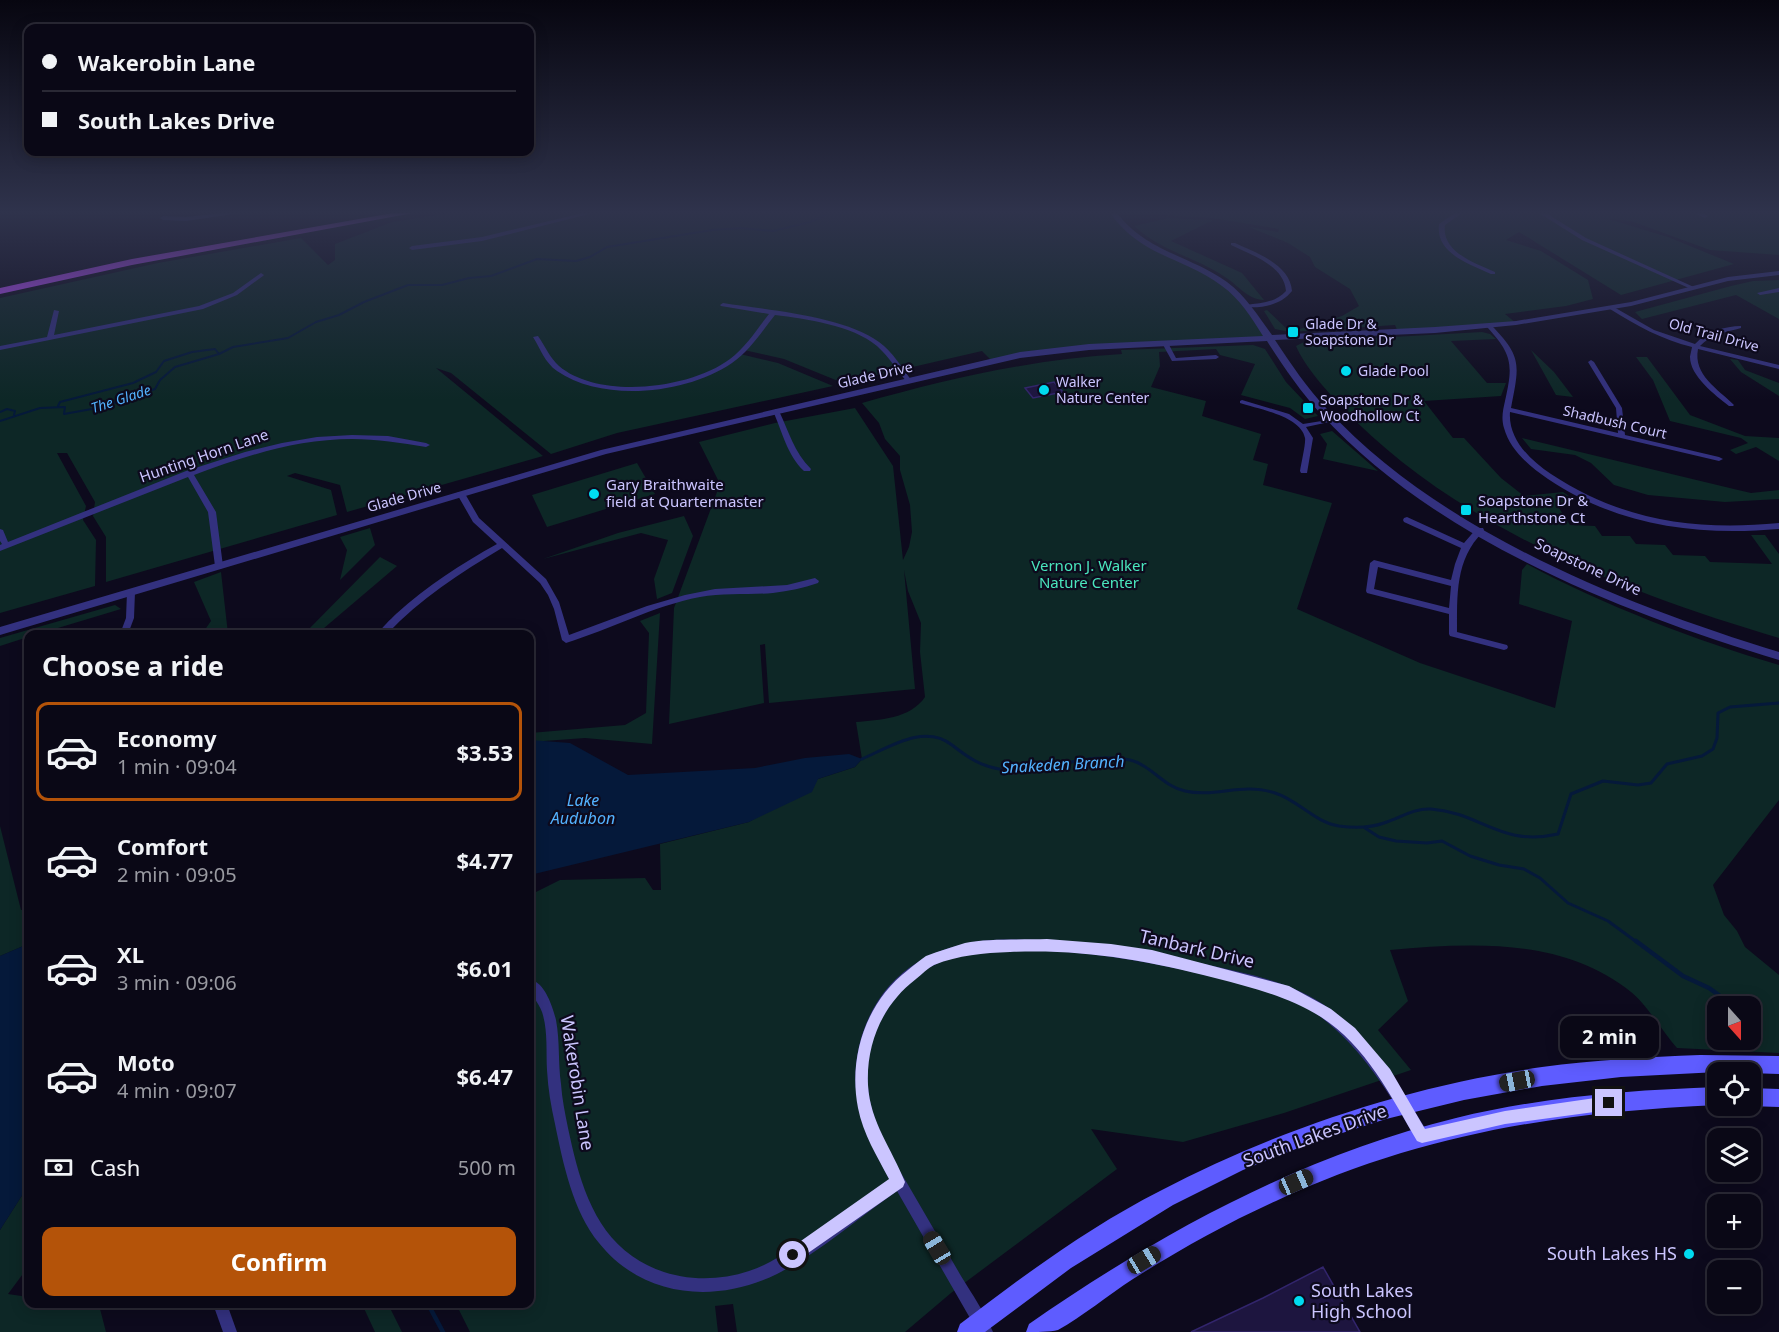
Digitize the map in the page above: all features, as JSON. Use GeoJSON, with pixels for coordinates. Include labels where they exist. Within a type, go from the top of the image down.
{"type":"FeatureCollection","features":[{"type":"Feature","properties":{"kind":"main road"},"geometry":{"type":"LineString","coordinates":[[0,291],[70,275]]}},
{"type":"Feature","properties":{"kind":"main road","name":"South Lakes Drive"},"geometry":{"type":"LineString","coordinates":[[978,1329],[1070,1257],[1166,1198],[1210,1175],[1347,1120],[1454,1092],[1593,1069],[1675,1065],[1779,1065]]}},
{"type":"Feature","properties":{"kind":"main road"},"geometry":{"type":"LineString","coordinates":[[1037,1332],[1126,1271],[1226,1215],[1331,1167],[1422,1136],[1505,1118],[1630,1100],[1707,1096]]}},
{"type":"Feature","properties":{"kind":"main road"},"geometry":{"type":"LineString","coordinates":[[1761,1097],[1779,1098]]}},
{"type":"Feature","properties":{"kind":"street"},"geometry":{"type":"LineString","coordinates":[[0,348],[201,308],[235,294],[261,275]]}},
{"type":"Feature","properties":{"kind":"street","name":"Soapstone Drive"},"geometry":{"type":"LineString","coordinates":[[1211,275],[1233,291],[1248,306],[1305,390],[1332,420],[1401,479],[1480,530],[1612,596],[1698,630],[1779,656]]}},
{"type":"Feature","properties":{"kind":"street"},"geometry":{"type":"LineString","coordinates":[[1248,306],[1267,304],[1281,299],[1289,291],[1289,282],[1284,275]]}},
{"type":"Feature","properties":{"kind":"street"},"geometry":{"type":"LineString","coordinates":[[1665,275],[1693,288]]}},
{"type":"Feature","properties":{"kind":"street","name":"Glade Drive"},"geometry":{"type":"LineString","coordinates":[[0,631],[622,448],[1032,353],[1089,347],[1489,326],[1612,308],[1728,279],[1761,275]]}},
{"type":"Feature","properties":{"kind":"street"},"geometry":{"type":"LineString","coordinates":[[1760,293],[1779,290]]}},
{"type":"Feature","properties":{"kind":"street"},"geometry":{"type":"LineString","coordinates":[[723,305],[833,324],[857,332],[884,350],[909,381]]}},
{"type":"Feature","properties":{"kind":"street","name":"Old Trail Drive"},"geometry":{"type":"LineString","coordinates":[[1612,308],[1652,331],[1695,347],[1779,367]]}},
{"type":"Feature","properties":{"kind":"street"},"geometry":{"type":"LineString","coordinates":[[50,338],[56,311]]}},
{"type":"Feature","properties":{"kind":"street"},"geometry":{"type":"LineString","coordinates":[[536,337],[555,366],[572,376],[608,387],[653,388],[697,379],[720,369],[741,353],[772,314]]}},
{"type":"Feature","properties":{"kind":"street"},"geometry":{"type":"LineString","coordinates":[[1489,326],[1508,346],[1515,363],[1516,370],[1506,409],[1507,427],[1526,458],[1551,478],[1596,503],[1633,515],[1681,525],[1727,529],[1779,526]]}},
{"type":"Feature","properties":{"kind":"street"},"geometry":{"type":"LineString","coordinates":[[1731,405],[1701,377],[1693,361],[1695,347],[1708,336],[1739,327]]}},
{"type":"Feature","properties":{"kind":"street"},"geometry":{"type":"LineString","coordinates":[[1165,343],[1174,360],[1216,357]]}},
{"type":"Feature","properties":{"kind":"street"},"geometry":{"type":"LineString","coordinates":[[1592,362],[1619,408],[1622,436]]}},
{"type":"Feature","properties":{"kind":"street"},"geometry":{"type":"LineString","coordinates":[[1242,402],[1287,415],[1302,426],[1309,438],[1304,471]]}},
{"type":"Feature","properties":{"kind":"street","name":"Shadbush Court"},"geometry":{"type":"LineString","coordinates":[[1506,409],[1719,459]]}},
{"type":"Feature","properties":{"kind":"street"},"geometry":{"type":"LineString","coordinates":[[776,411],[786,430],[794,456],[807,469]]}},
{"type":"Feature","properties":{"kind":"street"},"geometry":{"type":"LineString","coordinates":[[1302,426],[1332,420]]}},
{"type":"Feature","properties":{"kind":"street","name":"Hunting Horn Lane"},"geometry":{"type":"LineString","coordinates":[[3,547],[189,473],[269,447],[306,439],[365,436],[396,438],[426,445]]}},
{"type":"Feature","properties":{"kind":"street"},"geometry":{"type":"LineString","coordinates":[[189,473],[212,512],[219,566]]}},
{"type":"Feature","properties":{"kind":"street"},"geometry":{"type":"LineString","coordinates":[[461,494],[476,520],[551,591],[557,603],[566,640],[678,599],[719,592],[791,589],[815,581]]}},
{"type":"Feature","properties":{"kind":"street"},"geometry":{"type":"LineString","coordinates":[[1407,520],[1465,547]]}},
{"type":"Feature","properties":{"kind":"street"},"geometry":{"type":"LineString","coordinates":[[1480,530],[1472,536],[1459,558],[1453,634],[1504,647]]}},
{"type":"Feature","properties":{"kind":"street"},"geometry":{"type":"LineString","coordinates":[[0,532],[3,547]]}},
{"type":"Feature","properties":{"kind":"street"},"geometry":{"type":"LineString","coordinates":[[386,630],[443,580],[503,544]]}},
{"type":"Feature","properties":{"kind":"street"},"geometry":{"type":"LineString","coordinates":[[1453,612],[1370,591],[1374,563],[1456,584]]}},
{"type":"Feature","properties":{"kind":"street"},"geometry":{"type":"LineString","coordinates":[[126,630],[130,618],[131,592]]}},
{"type":"Feature","properties":{"kind":"street","name":"Tanbark Drive"},"geometry":{"type":"LineString","coordinates":[[978,1329],[872,1132],[865,1110],[862,1062],[867,1040],[882,1005],[896,986],[928,962],[968,948],[1047,945],[1111,950],[1152,956],[1284,990],[1327,1013],[1351,1033],[1386,1074],[1422,1136]]}},
{"type":"Feature","properties":{"kind":"street","name":"Wakerobin Lane"},"geometry":{"type":"LineString","coordinates":[[534,987],[544,1003],[549,1018],[554,1081],[561,1126],[574,1174],[590,1216],[603,1238],[621,1257],[644,1272],[665,1281],[692,1285],[719,1286],[745,1279],[770,1269],[793,1255],[898,1182]]}},
{"type":"Feature","properties":{"kind":"street"},"geometry":{"type":"LineString","coordinates":[[221,1308],[230,1332]]}},
{"type":"Feature","properties":{"kind":"green space"},"geometry":{"type":"Polygon","coordinates":[[[103,275],[1207,275],[1228,287],[1269,338],[1089,347],[992,361],[982,351],[843,383],[784,359],[744,350],[740,354],[778,363],[833,386],[617,433],[551,454],[451,373],[436,368],[543,456],[347,512],[340,485],[295,473],[287,476],[331,490],[337,515],[106,582],[106,537],[93,516],[95,502],[67,453],[57,453],[86,506],[83,520],[96,540],[95,586],[0,613],[0,298],[103,275]]]}},
{"type":"Feature","properties":{"kind":"green space"},"geometry":{"type":"Polygon","coordinates":[[[1222,275],[1244,275],[1264,300],[1253,298],[1222,275]]]}},
{"type":"Feature","properties":{"kind":"green space"},"geometry":{"type":"Polygon","coordinates":[[[1328,275],[1580,275],[1588,280],[1593,299],[1566,306],[1505,314],[1516,323],[1398,332],[1395,325],[1290,332],[1342,316],[1359,306],[1350,289],[1328,275]]]}},
{"type":"Feature","properties":{"kind":"green space"},"geometry":{"type":"Polygon","coordinates":[[[1589,275],[1693,275],[1621,295],[1589,275]]]}},
{"type":"Feature","properties":{"kind":"green space"},"geometry":{"type":"Polygon","coordinates":[[[1779,280],[1779,319],[1736,295],[1642,319],[1635,312],[1753,281],[1779,280]]]}},
{"type":"Feature","properties":{"kind":"green space"},"geometry":{"type":"Polygon","coordinates":[[[1267,310],[1290,332],[1275,329],[1264,311],[1267,310]]]}},
{"type":"Feature","properties":{"kind":"green space"},"geometry":{"type":"Polygon","coordinates":[[[1482,332],[1496,339],[1451,341],[1487,383],[1506,383],[1501,396],[1424,401],[1453,438],[1464,438],[1501,478],[1524,496],[1563,492],[1572,498],[1559,508],[1570,525],[1595,526],[1602,536],[1630,536],[1636,544],[1665,545],[1673,555],[1705,556],[1710,562],[1772,564],[1751,535],[1765,535],[1779,554],[1779,638],[1662,600],[1603,577],[1489,521],[1436,487],[1387,449],[1329,393],[1310,370],[1296,346],[1304,342],[1482,332]]]}},
{"type":"Feature","properties":{"kind":"green space","name":"Vernon J. Walker Nature Center"},"geometry":{"type":"Polygon","coordinates":[[[1253,345],[1265,349],[1286,382],[1318,416],[1305,419],[1290,408],[1241,395],[1255,364],[1220,355],[1216,349],[1159,352],[1160,366],[1151,387],[1206,401],[1202,416],[1261,434],[1253,460],[1268,464],[1263,485],[1332,503],[1297,609],[1420,663],[1555,708],[1572,621],[1519,604],[1522,570],[1527,564],[1587,594],[1651,621],[1779,665],[1779,800],[1713,885],[1724,915],[1737,931],[1745,947],[1779,975],[1779,1053],[1718,1050],[1761,1050],[1761,996],[1707,996],[1707,1049],[1677,1048],[1631,992],[1604,974],[1576,961],[1546,953],[1484,946],[1390,950],[1408,1001],[1378,1030],[1411,1070],[1284,1113],[1183,1142],[1091,1129],[1117,1169],[951,1293],[905,1332],[737,1332],[733,1304],[715,1306],[718,1332],[470,1332],[458,1308],[534,1308],[534,893],[560,880],[645,878],[653,890],[661,890],[660,844],[749,822],[818,779],[855,767],[862,759],[856,722],[903,714],[919,704],[925,697],[920,652],[921,623],[908,591],[904,570],[915,689],[769,703],[765,644],[760,645],[764,703],[669,724],[674,608],[720,484],[699,442],[775,423],[855,408],[893,466],[903,560],[912,532],[910,505],[900,470],[900,456],[885,439],[879,423],[862,403],[991,371],[1122,354],[1121,350],[1253,345]]]}},
{"type":"Feature","properties":{"kind":"green space"},"geometry":{"type":"Polygon","coordinates":[[[1531,350],[1554,372],[1573,397],[1556,395],[1531,350]]]}},
{"type":"Feature","properties":{"kind":"green space"},"geometry":{"type":"Polygon","coordinates":[[[1636,357],[1647,357],[1690,415],[1745,436],[1779,438],[1779,461],[1756,447],[1736,454],[1730,450],[1748,443],[1741,438],[1670,421],[1653,380],[1636,357]]]}},
{"type":"Feature","properties":{"kind":"green space"},"geometry":{"type":"Polygon","coordinates":[[[1730,359],[1738,360],[1745,370],[1779,383],[1779,396],[1741,372],[1730,359]]]}},
{"type":"Feature","properties":{"kind":"green space"},"geometry":{"type":"Polygon","coordinates":[[[1332,431],[1378,471],[1323,459],[1327,444],[1320,434],[1332,431]]]}},
{"type":"Feature","properties":{"kind":"green space"},"geometry":{"type":"Polygon","coordinates":[[[1522,438],[1751,493],[1779,490],[1779,499],[1725,502],[1648,495],[1614,485],[1591,463],[1575,455],[1531,449],[1522,438]]]}},
{"type":"Feature","properties":{"kind":"green space","name":"Gary Braithwaite field at Quartermaster"},"geometry":{"type":"Polygon","coordinates":[[[637,463],[655,494],[547,527],[532,495],[637,463]]]}},
{"type":"Feature","properties":{"kind":"green space"},"geometry":{"type":"Polygon","coordinates":[[[684,516],[693,536],[672,593],[657,599],[654,579],[668,540],[641,533],[543,559],[618,533],[684,516]]]}},
{"type":"Feature","properties":{"kind":"green space"},"geometry":{"type":"Polygon","coordinates":[[[370,528],[375,545],[340,580],[347,550],[340,537],[370,528]]]}},
{"type":"Feature","properties":{"kind":"green space"},"geometry":{"type":"Polygon","coordinates":[[[380,557],[397,566],[322,630],[308,630],[380,557]]]}},
{"type":"Feature","properties":{"kind":"green space"},"geometry":{"type":"Polygon","coordinates":[[[221,572],[228,630],[205,630],[211,621],[194,582],[221,572]]]}},
{"type":"Feature","properties":{"kind":"green space"},"geometry":{"type":"Polygon","coordinates":[[[115,605],[121,609],[51,630],[28,630],[115,605]]]}},
{"type":"Feature","properties":{"kind":"green space"},"geometry":{"type":"Polygon","coordinates":[[[660,613],[652,744],[585,738],[534,742],[534,733],[625,725],[646,713],[649,633],[640,621],[660,613]]]}},
{"type":"Feature","properties":{"kind":"green space"},"geometry":{"type":"Polygon","coordinates":[[[24,631],[24,638],[0,646],[0,638],[24,631]]]}},
{"type":"Feature","properties":{"kind":"green space"},"geometry":{"type":"Polygon","coordinates":[[[0,826],[21,910],[24,910],[24,946],[0,956],[0,826]]]}},
{"type":"Feature","properties":{"kind":"green space"},"geometry":{"type":"Polygon","coordinates":[[[24,1192],[24,1272],[8,1294],[24,1296],[24,1308],[100,1308],[106,1332],[0,1332],[0,1230],[24,1192]]]}},
{"type":"Feature","properties":{"kind":"green space"},"geometry":{"type":"Polygon","coordinates":[[[364,1308],[390,1308],[402,1332],[375,1332],[364,1308]]]}},
{"type":"Feature","properties":{"kind":"water","name":"Lake Audubon"},"geometry":{"type":"Polygon","coordinates":[[[534,740],[570,743],[628,775],[755,768],[805,758],[849,754],[862,759],[855,767],[818,779],[812,792],[749,822],[534,874],[534,740]]]}},
{"type":"Feature","properties":{"kind":"water"},"geometry":{"type":"Polygon","coordinates":[[[24,946],[24,1192],[0,1230],[0,956],[24,946]]]}},
{"type":"Feature","properties":{"kind":"building","name":"Walker Nature Center"},"geometry":{"type":"Polygon","coordinates":[[[1054,382],[1063,392],[1033,398],[1025,388],[1054,382]]]}},
{"type":"Feature","properties":{"kind":"building","name":"South Lakes High School"},"geometry":{"type":"Polygon","coordinates":[[[1323,1267],[1360,1332],[1191,1332],[1263,1298],[1323,1267]]]}},
{"type":"Feature","properties":{"kind":"waterway","name":"The Glade"},"geometry":{"type":"LineString","coordinates":[[219,354],[233,347],[288,338],[316,322],[339,315],[364,302],[408,285],[442,285],[493,275]]}},
{"type":"Feature","properties":{"kind":"waterway","name":"The Glade"},"geometry":{"type":"LineString","coordinates":[[58,406],[60,402],[133,383],[156,372],[164,361],[192,352],[215,349],[219,354]]}},
{"type":"Feature","properties":{"kind":"waterway","name":"The Glade"},"geometry":{"type":"LineString","coordinates":[[0,421],[40,408],[65,407],[64,414],[103,407],[155,389],[160,380],[175,367],[219,354]]}},
{"type":"Feature","properties":{"kind":"waterway","name":"The Glade"},"geometry":{"type":"LineString","coordinates":[[0,412],[7,409],[15,411],[14,415]]}},
{"type":"Feature","properties":{"kind":"waterway","name":"Snakeden Branch"},"geometry":{"type":"LineString","coordinates":[[862,759],[906,740],[930,736],[952,745],[979,763],[999,769],[1032,769],[1097,758],[1130,760],[1144,766],[1177,789],[1196,793],[1240,789],[1263,790],[1283,796],[1314,816],[1339,826],[1373,826],[1413,812],[1431,809],[1464,816],[1506,833],[1538,837],[1558,834],[1571,794],[1603,781],[1638,785],[1651,783],[1667,764],[1702,756],[1713,749],[1717,738],[1718,713],[1730,707],[1779,703]]}},
{"type":"Feature","properties":{"kind":"waterway"},"geometry":{"type":"LineString","coordinates":[[1365,828],[1379,837],[1396,841],[1427,843],[1442,841],[1470,856],[1499,865],[1524,869],[1540,878],[1568,903],[1608,921],[1638,943]]}},
{"type":"Feature","properties":{"kind":"waterway"},"geometry":{"type":"LineString","coordinates":[[1636,941],[1683,976],[1720,996]]}},
{"type":"Feature","properties":{"kind":"waterway"},"geometry":{"type":"LineString","coordinates":[[430,1308],[443,1332]]}},
{"type":"Feature","properties":{"kind":"place","name":"Glade Dr & Soapstone Dr"},"geometry":{"type":"Point","coordinates":[1293,332]}},
{"type":"Feature","properties":{"kind":"place","name":"Glade Pool"},"geometry":{"type":"Point","coordinates":[1346,371]}},
{"type":"Feature","properties":{"kind":"place","name":"Walker Nature Center"},"geometry":{"type":"Point","coordinates":[1044,390]}},
{"type":"Feature","properties":{"kind":"place","name":"Soapstone Dr & Woodhollow Ct"},"geometry":{"type":"Point","coordinates":[1308,408]}},
{"type":"Feature","properties":{"kind":"place","name":"Gary Braithwaite field at Quartermaster"},"geometry":{"type":"Point","coordinates":[594,494]}},
{"type":"Feature","properties":{"kind":"place","name":"Soapstone Dr & Hearthstone Ct"},"geometry":{"type":"Point","coordinates":[1466,510]}},
{"type":"Feature","properties":{"kind":"place","name":"South Lakes HS"},"geometry":{"type":"Point","coordinates":[1689,1254]}},
{"type":"Feature","properties":{"kind":"place","name":"South Lakes High School"},"geometry":{"type":"Point","coordinates":[1299,1301]}},
{"type":"Feature","properties":{"kind":"route"},"geometry":{"type":"LineString","coordinates":[[793,1255],[898,1182],[872,1132],[865,1110],[862,1062],[867,1040],[875,1018],[896,986],[928,962],[947,953],[968,948],[1047,945],[1111,950],[1152,956],[1284,990],[1327,1013],[1371,1054],[1386,1074],[1422,1136],[1505,1118],[1609,1103]]}}]}
